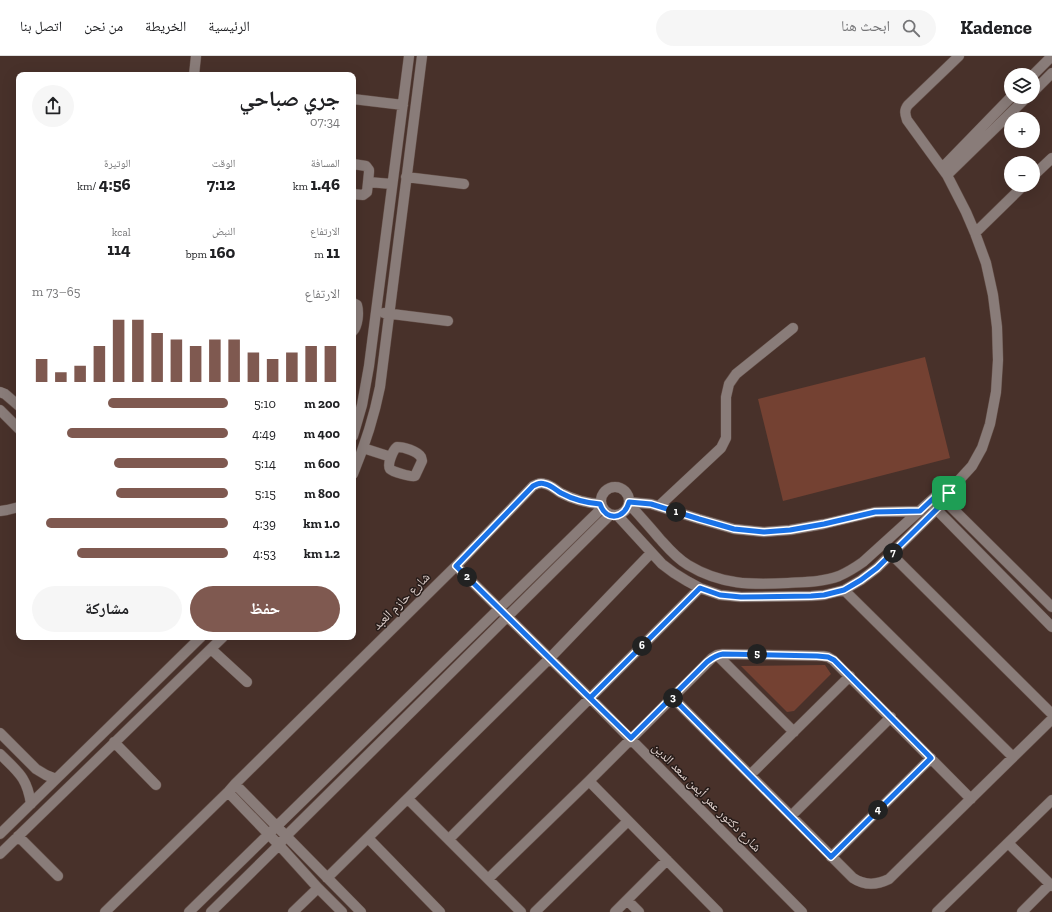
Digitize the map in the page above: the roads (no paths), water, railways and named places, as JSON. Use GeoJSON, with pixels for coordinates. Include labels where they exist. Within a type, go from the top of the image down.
{"type":"FeatureCollection","features":[{"type":"Feature","properties":{"kind":"street"},"geometry":{"type":"LineString","coordinates":[[194,72],[196,56]]}},
{"type":"Feature","properties":{"kind":"street"},"geometry":{"type":"LineString","coordinates":[[356,426],[366,386],[409,56]]}},
{"type":"Feature","properties":{"kind":"street"},"geometry":{"type":"LineString","coordinates":[[356,466],[371,423],[380,387],[422,56]]}},
{"type":"Feature","properties":{"kind":"street"},"geometry":{"type":"LineString","coordinates":[[629,503],[675,556],[687,565],[716,578],[746,584],[826,580],[840,576],[864,562],[929,502],[942,497],[950,490],[972,466],[982,448],[990,424],[996,392],[998,327],[993,295],[986,264],[966,212],[944,171],[907,120],[905,115],[905,109],[959,56]]}},
{"type":"Feature","properties":{"kind":"street"},"geometry":{"type":"LineString","coordinates":[[1040,68],[1052,56]]}},
{"type":"Feature","properties":{"kind":"street"},"geometry":{"type":"LineString","coordinates":[[1040,85],[1052,73]]}},
{"type":"Feature","properties":{"kind":"street"},"geometry":{"type":"LineString","coordinates":[[356,99],[403,105]]}},
{"type":"Feature","properties":{"kind":"street"},"geometry":{"type":"LineString","coordinates":[[944,171],[1005,104]]}},
{"type":"Feature","properties":{"kind":"street"},"geometry":{"type":"LineString","coordinates":[[944,171],[1019,104]]}},
{"type":"Feature","properties":{"kind":"street"},"geometry":{"type":"LineString","coordinates":[[1040,169],[1052,158]]}},
{"type":"Feature","properties":{"kind":"street"},"geometry":{"type":"LineString","coordinates":[[356,165],[364,166],[369,170],[367,192],[361,195],[356,194]]}},
{"type":"Feature","properties":{"kind":"street"},"geometry":{"type":"LineString","coordinates":[[406,177],[464,184]]}},
{"type":"Feature","properties":{"kind":"street"},"geometry":{"type":"LineString","coordinates":[[368,182],[392,184]]}},
{"type":"Feature","properties":{"kind":"street"},"geometry":{"type":"LineString","coordinates":[[975,233],[1017,192]]}},
{"type":"Feature","properties":{"kind":"street"},"geometry":{"type":"LineString","coordinates":[[356,304],[358,307],[356,324]]}},
{"type":"Feature","properties":{"kind":"street"},"geometry":{"type":"LineString","coordinates":[[357,318],[389,314],[448,321]]}},
{"type":"Feature","properties":{"kind":"street"},"geometry":{"type":"LineString","coordinates":[[659,506],[721,448],[726,438],[726,397],[729,384],[732,379],[736,374],[793,328]]}},
{"type":"Feature","properties":{"kind":"street"},"geometry":{"type":"LineString","coordinates":[[0,392],[5,394],[16,403]]}},
{"type":"Feature","properties":{"kind":"street"},"geometry":{"type":"LineString","coordinates":[[0,410],[16,426]]}},
{"type":"Feature","properties":{"kind":"street"},"geometry":{"type":"LineString","coordinates":[[363,448],[391,457]]}},
{"type":"Feature","properties":{"kind":"street","name":"شارع حازم العبد"},"geometry":{"type":"LineString","coordinates":[[105,912],[456,566],[533,486],[539,483],[546,484],[575,499],[601,506]]}},
{"type":"Feature","properties":{"kind":"street"},"geometry":{"type":"LineString","coordinates":[[212,912],[279,845],[286,836],[508,617],[614,516],[623,513],[627,509],[629,503],[626,492],[618,487],[608,488],[601,496],[601,506],[604,511],[614,516],[662,564],[674,573],[700,588],[720,595],[741,597],[811,596],[824,595],[844,590],[877,568],[937,510],[942,497]]}},
{"type":"Feature","properties":{"kind":"street"},"geometry":{"type":"LineString","coordinates":[[942,497],[1052,607]]}},
{"type":"Feature","properties":{"kind":"street"},"geometry":{"type":"LineString","coordinates":[[929,502],[1052,627]]}},
{"type":"Feature","properties":{"kind":"street"},"geometry":{"type":"LineString","coordinates":[[629,503],[647,503],[734,529],[764,532],[790,530],[824,524],[875,512],[920,511]]}},
{"type":"Feature","properties":{"kind":"street"},"geometry":{"type":"LineString","coordinates":[[190,912],[499,609],[601,506]]}},
{"type":"Feature","properties":{"kind":"street"},"geometry":{"type":"LineString","coordinates":[[0,511],[16,508]]}},
{"type":"Feature","properties":{"kind":"street"},"geometry":{"type":"LineString","coordinates":[[327,878],[550,658],[651,553]]}},
{"type":"Feature","properties":{"kind":"street"},"geometry":{"type":"LineString","coordinates":[[891,554],[1052,714]]}},
{"type":"Feature","properties":{"kind":"street","name":"شارع دكتور عمر أيمن سعد الدين"},"geometry":{"type":"LineString","coordinates":[[456,566],[631,738],[802,912]]}},
{"type":"Feature","properties":{"kind":"street"},"geometry":{"type":"LineString","coordinates":[[448,839],[700,588]]}},
{"type":"Feature","properties":{"kind":"street"},"geometry":{"type":"LineString","coordinates":[[844,590],[1013,757]]}},
{"type":"Feature","properties":{"kind":"street"},"geometry":{"type":"LineString","coordinates":[[0,834],[198,640]]}},
{"type":"Feature","properties":{"kind":"street"},"geometry":{"type":"LineString","coordinates":[[0,854],[221,640]]}},
{"type":"Feature","properties":{"kind":"street"},"geometry":{"type":"LineString","coordinates":[[211,649],[247,682]]}},
{"type":"Feature","properties":{"kind":"street"},"geometry":{"type":"LineString","coordinates":[[488,879],[712,658],[723,654],[823,656],[834,660],[971,799]]}},
{"type":"Feature","properties":{"kind":"street"},"geometry":{"type":"LineString","coordinates":[[717,655],[794,732]]}},
{"type":"Feature","properties":{"kind":"street"},"geometry":{"type":"LineString","coordinates":[[750,775],[850,676]]}},
{"type":"Feature","properties":{"kind":"street"},"geometry":{"type":"LineString","coordinates":[[160,677],[171,688]]}},
{"type":"Feature","properties":{"kind":"street"},"geometry":{"type":"LineString","coordinates":[[672,697],[831,857],[853,878],[866,884],[874,884],[889,879],[1052,719]]}},
{"type":"Feature","properties":{"kind":"street"},"geometry":{"type":"LineString","coordinates":[[791,816],[891,717]]}},
{"type":"Feature","properties":{"kind":"street"},"geometry":{"type":"LineString","coordinates":[[0,733],[36,768],[46,775],[56,779]]}},
{"type":"Feature","properties":{"kind":"street"},"geometry":{"type":"LineString","coordinates":[[114,742],[156,785]]}},
{"type":"Feature","properties":{"kind":"street"},"geometry":{"type":"LineString","coordinates":[[0,754],[25,781],[31,804]]}},
{"type":"Feature","properties":{"kind":"street"},"geometry":{"type":"LineString","coordinates":[[831,857],[931,758]]}},
{"type":"Feature","properties":{"kind":"street"},"geometry":{"type":"LineString","coordinates":[[589,781],[718,912]]}},
{"type":"Feature","properties":{"kind":"street"},"geometry":{"type":"LineString","coordinates":[[231,788],[277,827],[361,912]]}},
{"type":"Feature","properties":{"kind":"street"},"geometry":{"type":"LineString","coordinates":[[231,788],[269,834],[342,912]]}},
{"type":"Feature","properties":{"kind":"street"},"geometry":{"type":"LineString","coordinates":[[408,798],[521,912]]}},
{"type":"Feature","properties":{"kind":"street"},"geometry":{"type":"LineString","coordinates":[[937,912],[1052,801]]}},
{"type":"Feature","properties":{"kind":"street"},"geometry":{"type":"LineString","coordinates":[[535,912],[628,821]]}},
{"type":"Feature","properties":{"kind":"street"},"geometry":{"type":"LineString","coordinates":[[18,836],[58,876]]}},
{"type":"Feature","properties":{"kind":"street"},"geometry":{"type":"LineString","coordinates":[[368,838],[440,912]]}},
{"type":"Feature","properties":{"kind":"street"},"geometry":{"type":"LineString","coordinates":[[1008,843],[1051,885],[1022,912]]}},
{"type":"Feature","properties":{"kind":"street"},"geometry":{"type":"LineString","coordinates":[[615,912],[667,860]]}},
{"type":"Feature","properties":{"kind":"street"},"geometry":{"type":"LineString","coordinates":[[293,912],[318,888]]}},
{"type":"Feature","properties":{"kind":"street"},"geometry":{"type":"LineString","coordinates":[[627,900],[639,912]]}}]}
